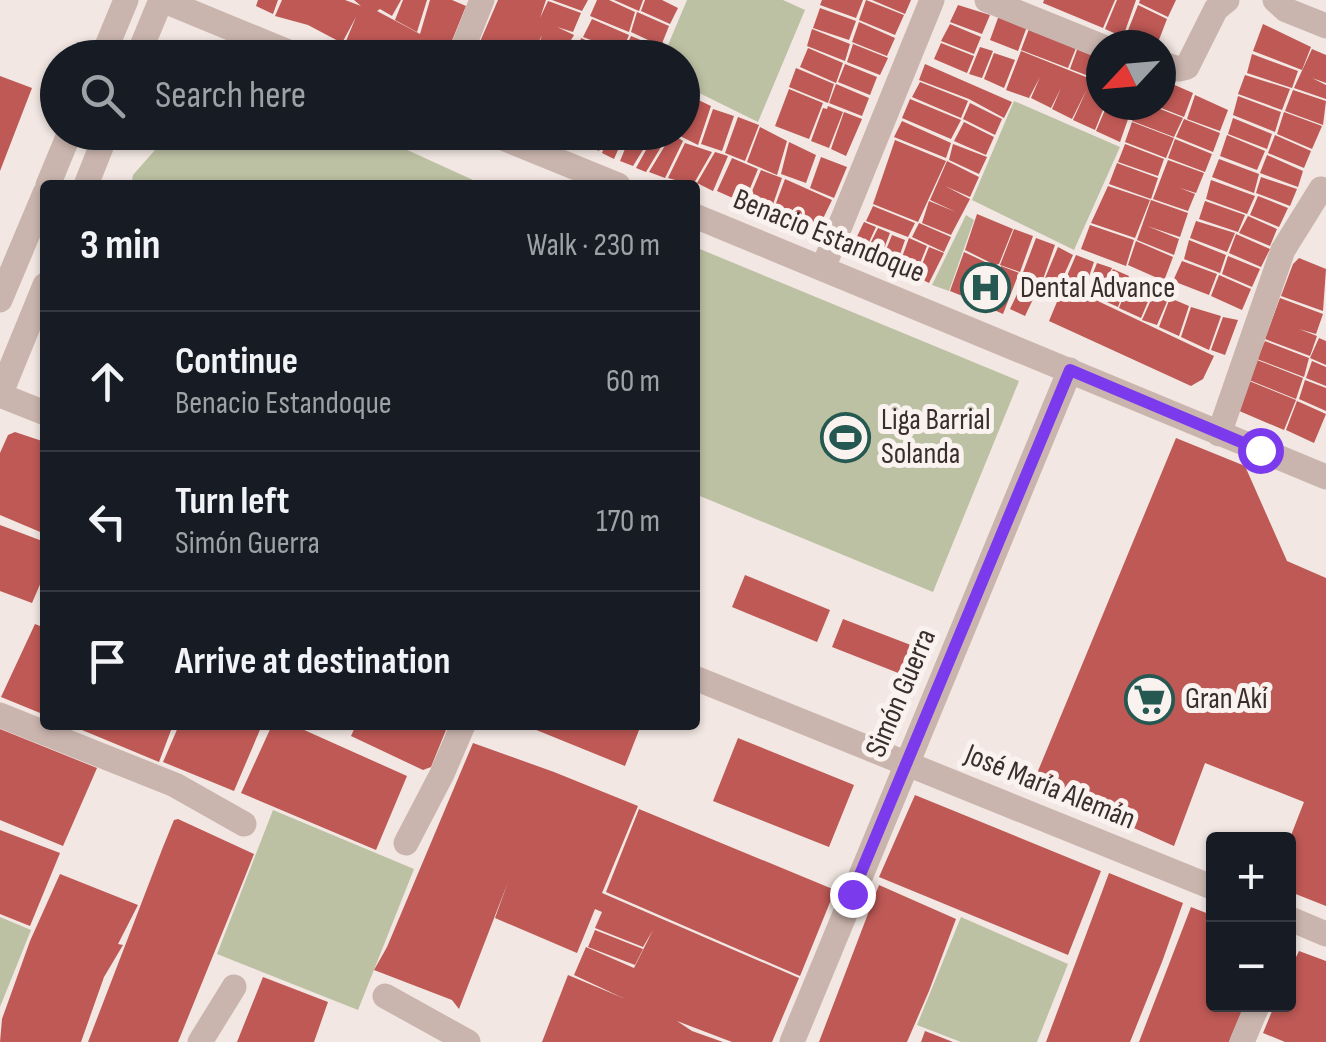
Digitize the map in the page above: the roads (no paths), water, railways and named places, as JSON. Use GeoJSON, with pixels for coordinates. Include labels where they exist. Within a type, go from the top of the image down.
{"type":"FeatureCollection","features":[{"type":"Feature","properties":{"kind":"street"},"geometry":{"type":"LineString","coordinates":[[109,40],[126,0]]}},
{"type":"Feature","properties":{"kind":"street"},"geometry":{"type":"LineString","coordinates":[[144,40],[161,0],[259,40]]}},
{"type":"Feature","properties":{"kind":"street"},"geometry":{"type":"LineString","coordinates":[[466,40],[482,0]]}},
{"type":"Feature","properties":{"kind":"street"},"geometry":{"type":"LineString","coordinates":[[822,268],[932,0]]}},
{"type":"Feature","properties":{"kind":"street"},"geometry":{"type":"LineString","coordinates":[[987,0],[1086,40]]}},
{"type":"Feature","properties":{"kind":"street"},"geometry":{"type":"LineString","coordinates":[[1176,68],[1187,67],[1216,9],[1227,0]]}},
{"type":"Feature","properties":{"kind":"street"},"geometry":{"type":"LineString","coordinates":[[1276,0],[1286,10],[1326,26]]}},
{"type":"Feature","properties":{"kind":"street"},"geometry":{"type":"LineString","coordinates":[[50,180],[63,150]]}},
{"type":"Feature","properties":{"kind":"street"},"geometry":{"type":"LineString","coordinates":[[88,180],[100,150]]}},
{"type":"Feature","properties":{"kind":"street"},"geometry":{"type":"LineString","coordinates":[[532,150],[606,180]]}},
{"type":"Feature","properties":{"kind":"street"},"geometry":{"type":"LineString","coordinates":[[1218,434],[1283,250],[1321,188]]}},
{"type":"Feature","properties":{"kind":"street"},"geometry":{"type":"LineString","coordinates":[[0,300],[40,205]]}},
{"type":"Feature","properties":{"kind":"street","name":"Benacio Estandoque"},"geometry":{"type":"LineString","coordinates":[[700,218],[1326,477]]}},
{"type":"Feature","properties":{"kind":"street"},"geometry":{"type":"LineString","coordinates":[[40,297],[0,395],[40,411]]}},
{"type":"Feature","properties":{"kind":"street","name":"Simón Guerra"},"geometry":{"type":"LineString","coordinates":[[792,1042],[1070,370]]}},
{"type":"Feature","properties":{"kind":"street","name":"José María Alemán"},"geometry":{"type":"LineString","coordinates":[[700,680],[1206,885]]}},
{"type":"Feature","properties":{"kind":"street"},"geometry":{"type":"LineString","coordinates":[[0,714],[175,785],[244,824]]}},
{"type":"Feature","properties":{"kind":"street"},"geometry":{"type":"LineString","coordinates":[[406,843],[461,730]]}},
{"type":"Feature","properties":{"kind":"street"},"geometry":{"type":"LineString","coordinates":[[1296,926],[1326,934]]}},
{"type":"Feature","properties":{"kind":"street"},"geometry":{"type":"LineString","coordinates":[[200,1042],[234,986]]}},
{"type":"Feature","properties":{"kind":"street"},"geometry":{"type":"LineString","coordinates":[[385,996],[468,1042]]}},
{"type":"Feature","properties":{"kind":"street"},"geometry":{"type":"LineString","coordinates":[[1242,1042],[1255,1012]]}},
{"type":"Feature","properties":{"kind":"place","name":"Dental Advance"},"geometry":{"type":"Point","coordinates":[985,288]}},
{"type":"Feature","properties":{"kind":"place","name":"Liga Barrial Solanda"},"geometry":{"type":"Point","coordinates":[846,437]}},
{"type":"Feature","properties":{"kind":"place","name":"Gran Akí"},"geometry":{"type":"Point","coordinates":[1150,699]}}]}
